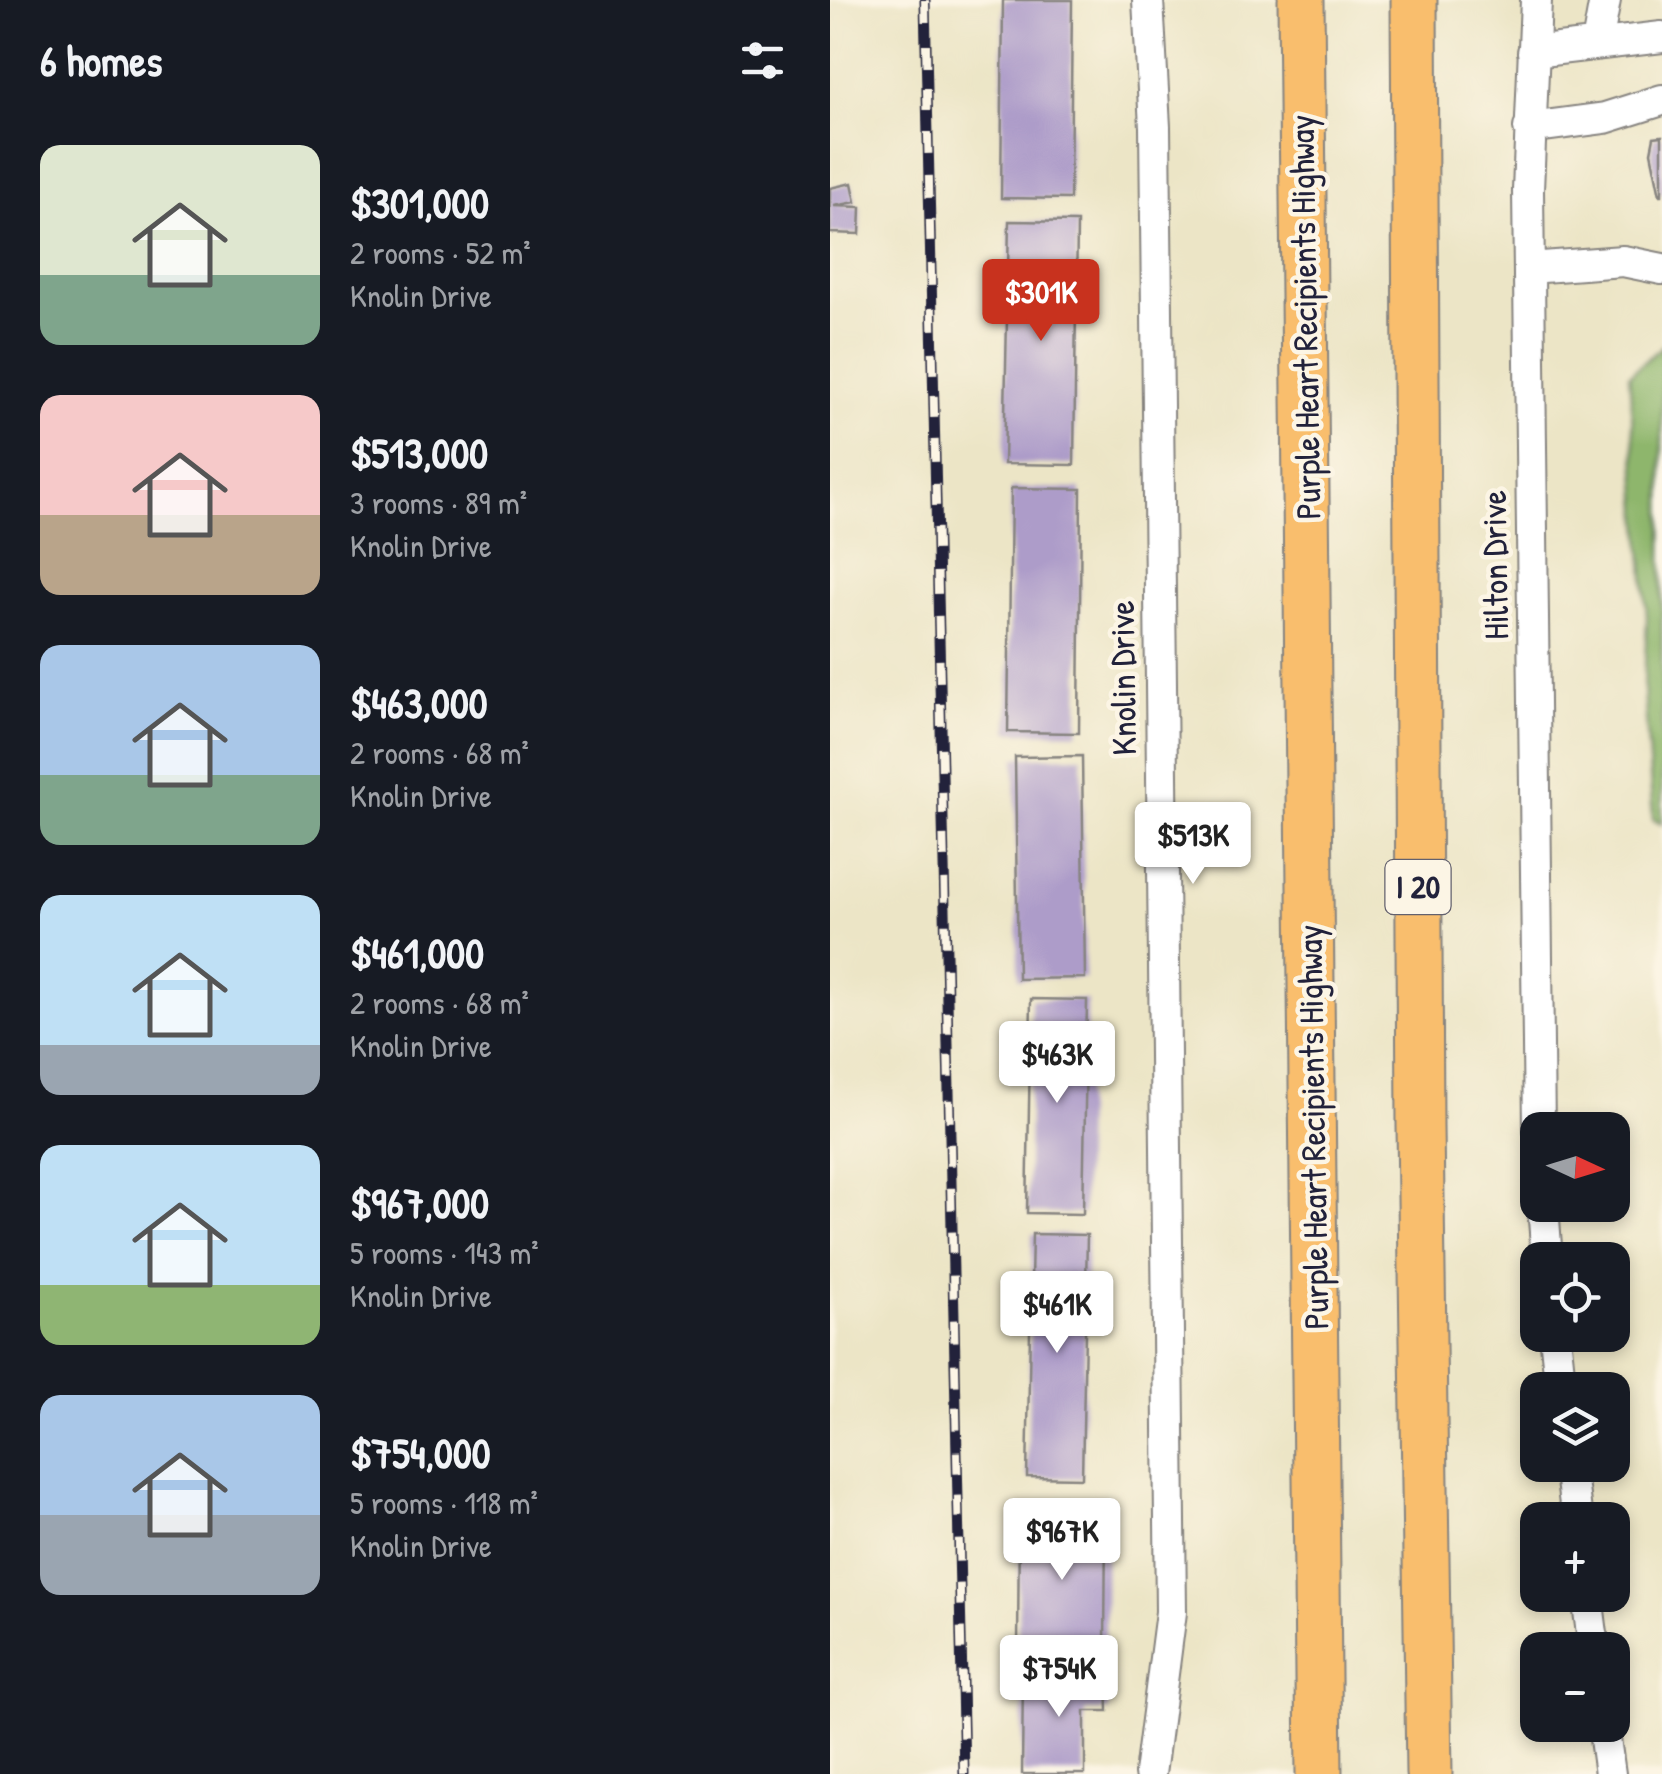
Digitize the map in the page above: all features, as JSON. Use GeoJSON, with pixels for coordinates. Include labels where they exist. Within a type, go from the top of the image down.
{"type":"FeatureCollection","features":[{"type":"Feature","properties":{"kind":"highway"},"geometry":{"type":"LineString","coordinates":[[1277,0],[1305,348]]}},
{"type":"Feature","properties":{"kind":"highway","name":"Purple Heart Recipients Highway"},"geometry":{"type":"LineString","coordinates":[[1302,0],[1320,1774]]}},
{"type":"Feature","properties":{"kind":"highway","name":"I 20"},"geometry":{"type":"LineString","coordinates":[[1414,0],[1428,1774]]}},
{"type":"Feature","properties":{"kind":"highway"},"geometry":{"type":"LineString","coordinates":[[1414,111],[1423,0]]}},
{"type":"Feature","properties":{"kind":"street","name":"Knolin Drive"},"geometry":{"type":"LineString","coordinates":[[1148,0],[1155,127],[1171,1612],[1150,1774]]}},
{"type":"Feature","properties":{"kind":"street","name":"Hilton Drive"},"geometry":{"type":"LineString","coordinates":[[1536,0],[1529,128],[1529,268],[1539,1112]]}},
{"type":"Feature","properties":{"kind":"street"},"geometry":{"type":"LineString","coordinates":[[1598,44],[1605,0]]}},
{"type":"Feature","properties":{"kind":"street"},"geometry":{"type":"LineString","coordinates":[[1532,52],[1662,36]]}},
{"type":"Feature","properties":{"kind":"street"},"geometry":{"type":"LineString","coordinates":[[1529,128],[1605,118],[1662,100]]}},
{"type":"Feature","properties":{"kind":"street"},"geometry":{"type":"LineString","coordinates":[[1529,268],[1623,261],[1662,269]]}},
{"type":"Feature","properties":{"kind":"street"},"geometry":{"type":"LineString","coordinates":[[1605,1742],[1610,1774]]}},
{"type":"Feature","properties":{"kind":"green space"},"geometry":{"type":"Polygon","coordinates":[[[1662,346],[1662,824],[1653,820],[1644,689],[1647,617],[1629,375],[1662,346]]]}},
{"type":"Feature","properties":{"kind":"building"},"geometry":{"type":"Polygon","coordinates":[[[1003,0],[1072,0],[1070,199],[1001,198],[1003,0]]]}},
{"type":"Feature","properties":{"kind":"building"},"geometry":{"type":"Polygon","coordinates":[[[1662,136],[1660,195],[1651,152],[1654,137],[1662,136]]]}},
{"type":"Feature","properties":{"kind":"building"},"geometry":{"type":"Polygon","coordinates":[[[852,183],[856,202],[834,206],[861,207],[860,234],[830,233],[830,188],[852,183]]]}},
{"type":"Feature","properties":{"kind":"building"},"geometry":{"type":"Polygon","coordinates":[[[1009,221],[1077,222],[1074,465],[1004,464],[1009,221]]]}},
{"type":"Feature","properties":{"kind":"building"},"geometry":{"type":"Polygon","coordinates":[[[1011,488],[1081,489],[1079,733],[1008,732],[1011,488]]]}},
{"type":"Feature","properties":{"kind":"building"},"geometry":{"type":"Polygon","coordinates":[[[1082,756],[1085,978],[1018,979],[1015,757],[1082,756]]]}},
{"type":"Feature","properties":{"kind":"building"},"geometry":{"type":"Polygon","coordinates":[[[1031,999],[1087,1000],[1083,1214],[1027,1213],[1031,999]]]}},
{"type":"Feature","properties":{"kind":"building"},"geometry":{"type":"Polygon","coordinates":[[[1032,1234],[1087,1235],[1082,1478],[1027,1477],[1032,1234]]]}},
{"type":"Feature","properties":{"kind":"building"},"geometry":{"type":"Polygon","coordinates":[[[1019,1515],[1106,1516],[1105,1650],[1018,1649],[1019,1515]]]}},
{"type":"Feature","properties":{"kind":"building"},"geometry":{"type":"Polygon","coordinates":[[[1023,1674],[1107,1674],[1108,1711],[1085,1711],[1085,1774],[1022,1774],[1023,1674]]]}},
{"type":"Feature","properties":{"kind":"railway"},"geometry":{"type":"LineString","coordinates":[[925,0],[964,1774]]}}]}
